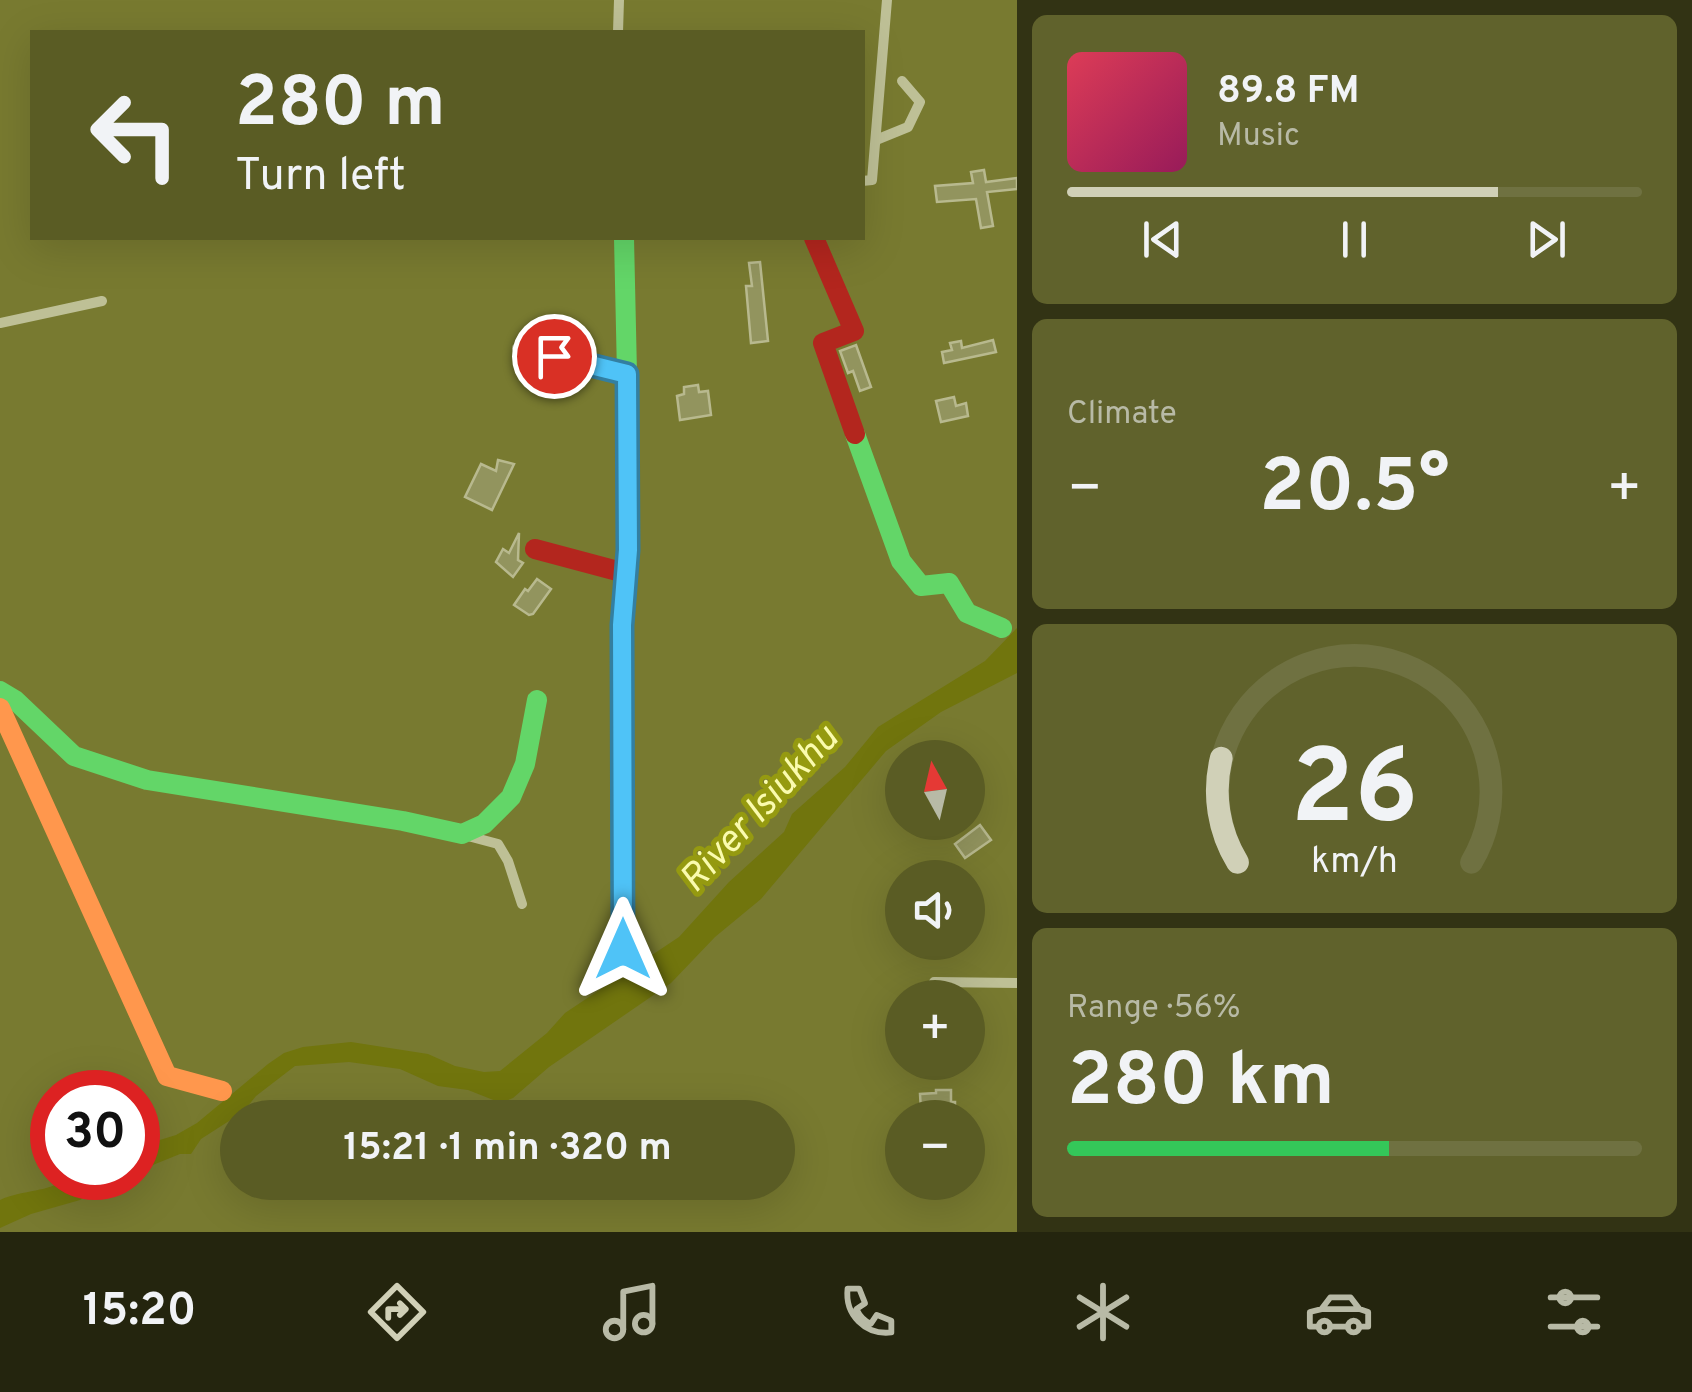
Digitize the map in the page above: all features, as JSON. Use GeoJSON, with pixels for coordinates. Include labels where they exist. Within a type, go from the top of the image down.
{"type":"FeatureCollection","features":[{"type":"Feature","properties":{"kind":"street"},"geometry":{"type":"LineString","coordinates":[[618,30],[619,0]]}},
{"type":"Feature","properties":{"kind":"street"},"geometry":{"type":"LineString","coordinates":[[865,181],[872,180],[888,0]]}},
{"type":"Feature","properties":{"kind":"street"},"geometry":{"type":"LineString","coordinates":[[876,140],[908,126],[920,102],[902,81]]}},
{"type":"Feature","properties":{"kind":"street"},"geometry":{"type":"LineString","coordinates":[[623,949],[622,625],[628,550],[624,240]]}},
{"type":"Feature","properties":{"kind":"street"},"geometry":{"type":"LineString","coordinates":[[815,240],[854,331],[823,343],[900,561],[921,586],[949,583],[967,612],[1002,628]]}},
{"type":"Feature","properties":{"kind":"street"},"geometry":{"type":"LineString","coordinates":[[0,323],[102,302]]}},
{"type":"Feature","properties":{"kind":"street"},"geometry":{"type":"LineString","coordinates":[[517,348],[627,374]]}},
{"type":"Feature","properties":{"kind":"street"},"geometry":{"type":"LineString","coordinates":[[535,549],[625,573]]}},
{"type":"Feature","properties":{"kind":"street"},"geometry":{"type":"LineString","coordinates":[[0,692],[15,700],[74,756],[147,780],[403,821],[498,844],[522,904]]}},
{"type":"Feature","properties":{"kind":"street"},"geometry":{"type":"LineString","coordinates":[[462,834],[484,824],[511,797],[525,764],[537,700]]}},
{"type":"Feature","properties":{"kind":"street"},"geometry":{"type":"LineString","coordinates":[[0,708],[167,1076],[222,1091]]}},
{"type":"Feature","properties":{"kind":"street"},"geometry":{"type":"LineString","coordinates":[[985,983],[1017,983]]}},
{"type":"Feature","properties":{"kind":"shaded area"},"geometry":{"type":"Polygon","coordinates":[[[1017,628],[1017,673],[941,712],[902,740],[885,740],[885,752],[761,899],[715,937],[671,983],[549,1067],[513,1098],[493,1100],[468,1090],[438,1086],[400,1069],[349,1062],[295,1066],[253,1100],[225,1100],[284,1053],[303,1047],[351,1042],[428,1054],[455,1066],[484,1072],[500,1071],[565,1013],[679,937],[729,882],[784,832],[792,814],[845,767],[878,727],[985,661],[1017,628]]]}},
{"type":"Feature","properties":{"kind":"shaded area"},"geometry":{"type":"Polygon","coordinates":[[[220,1104],[220,1127],[201,1139],[191,1154],[160,1162],[160,1140],[197,1123],[220,1104]]]}},
{"type":"Feature","properties":{"kind":"shaded area"},"geometry":{"type":"Polygon","coordinates":[[[30,1191],[30,1200],[80,1200],[0,1228],[0,1200],[30,1191]]]}},
{"type":"Feature","properties":{"kind":"building"},"geometry":{"type":"Polygon","coordinates":[[[984,170],[986,182],[1017,178],[1017,189],[987,192],[993,226],[981,228],[976,199],[937,202],[935,186],[973,183],[971,172],[984,170]]]}},
{"type":"Feature","properties":{"kind":"building"},"geometry":{"type":"Polygon","coordinates":[[[760,262],[768,341],[751,343],[746,286],[752,286],[749,263],[760,262]]]}},
{"type":"Feature","properties":{"kind":"building"},"geometry":{"type":"Polygon","coordinates":[[[993,340],[996,352],[944,363],[942,352],[952,350],[950,343],[961,341],[962,348],[993,340]]]}},
{"type":"Feature","properties":{"kind":"building"},"geometry":{"type":"Polygon","coordinates":[[[856,345],[871,387],[860,391],[840,351],[856,345]]]}},
{"type":"Feature","properties":{"kind":"building"},"geometry":{"type":"Polygon","coordinates":[[[698,385],[699,392],[708,391],[711,415],[680,420],[677,396],[684,394],[684,387],[698,385]]]}},
{"type":"Feature","properties":{"kind":"building"},"geometry":{"type":"Polygon","coordinates":[[[954,397],[956,406],[966,403],[968,416],[941,422],[936,401],[954,397]]]}},
{"type":"Feature","properties":{"kind":"building"},"geometry":{"type":"Polygon","coordinates":[[[498,460],[514,464],[492,510],[465,497],[481,464],[496,471],[498,460]]]}},
{"type":"Feature","properties":{"kind":"building"},"geometry":{"type":"Polygon","coordinates":[[[519,533],[518,560],[523,563],[513,577],[496,562],[503,549],[509,553],[519,533]]]}},
{"type":"Feature","properties":{"kind":"building"},"geometry":{"type":"Polygon","coordinates":[[[537,579],[551,589],[529,615],[514,605],[537,579]]]}},
{"type":"Feature","properties":{"kind":"building"},"geometry":{"type":"Polygon","coordinates":[[[985,832],[991,840],[965,858],[955,844],[960,840],[985,840],[985,832]]]}},
{"type":"Feature","properties":{"kind":"building"},"geometry":{"type":"Polygon","coordinates":[[[951,1090],[951,1100],[920,1100],[920,1094],[951,1090]]]}},
{"type":"Feature","properties":{"kind":"traffic: fast"},"geometry":{"type":"LineString","coordinates":[[624,240],[628,419]]}},
{"type":"Feature","properties":{"kind":"traffic: fast"},"geometry":{"type":"LineString","coordinates":[[855,434],[901,561],[921,586],[949,583],[967,613],[1002,628]]}},
{"type":"Feature","properties":{"kind":"traffic: fast"},"geometry":{"type":"LineString","coordinates":[[0,691],[15,700],[74,756],[147,780],[462,834],[484,824],[511,797],[525,764],[537,700]]}},
{"type":"Feature","properties":{"kind":"traffic: slow"},"geometry":{"type":"LineString","coordinates":[[0,708],[167,1076],[222,1091]]}},
{"type":"Feature","properties":{"kind":"traffic: jam"},"geometry":{"type":"LineString","coordinates":[[815,240],[854,331],[823,343],[855,434]]}},
{"type":"Feature","properties":{"kind":"traffic: jam"},"geometry":{"type":"LineString","coordinates":[[535,549],[625,573],[628,419]]}},
{"type":"Feature","properties":{"kind":"route"},"geometry":{"type":"LineString","coordinates":[[554,356],[627,374],[628,550],[622,625],[623,949]]}},
{"type":"Feature","properties":{"kind":"water label","name":"River Isiukhu"},"geometry":{"type":"Point","coordinates":[758,808]}}]}
